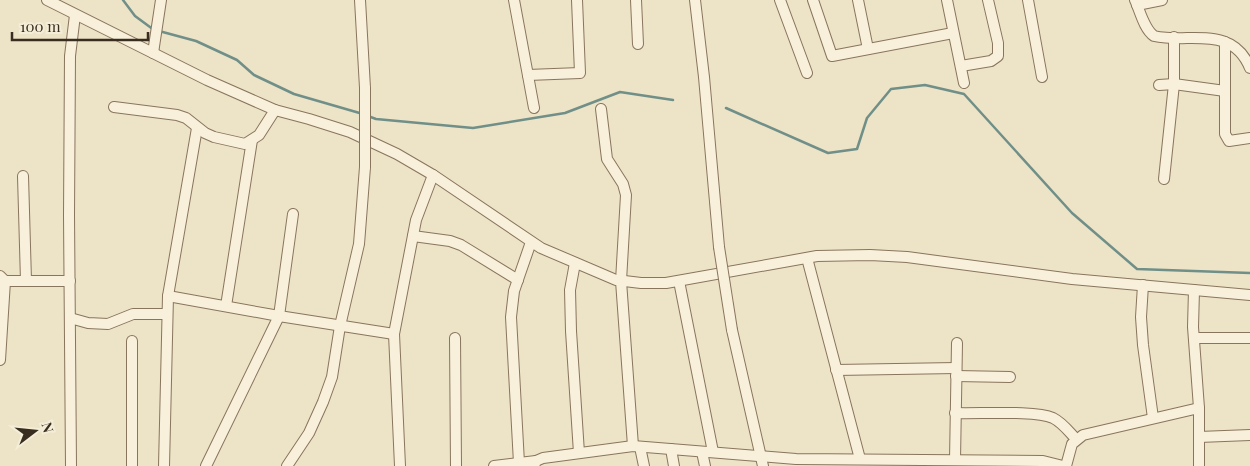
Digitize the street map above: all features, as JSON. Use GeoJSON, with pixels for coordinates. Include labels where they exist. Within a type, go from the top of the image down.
{"type":"FeatureCollection","features":[{"type":"Feature","properties":{"kind":"street"},"geometry":{"type":"LineString","coordinates":[[47,0],[207,80],[275,110],[309,118],[350,132],[398,154],[433,175],[541,248],[599,274],[621,280],[642,283],[678,281],[817,256],[870,255],[907,257],[1072,279],[1250,296]]}},
{"type":"Feature","properties":{"kind":"street"},"geometry":{"type":"LineString","coordinates":[[153,52],[161,0]]}},
{"type":"Feature","properties":{"kind":"street"},"geometry":{"type":"LineString","coordinates":[[287,466],[309,433],[332,377],[340,326],[359,244],[365,167],[365,88],[360,0]]}},
{"type":"Feature","properties":{"kind":"street"},"geometry":{"type":"LineString","coordinates":[[514,0],[534,108]]}},
{"type":"Feature","properties":{"kind":"street"},"geometry":{"type":"LineString","coordinates":[[528,75],[580,73],[578,0]]}},
{"type":"Feature","properties":{"kind":"street"},"geometry":{"type":"LineString","coordinates":[[636,0],[638,44]]}},
{"type":"Feature","properties":{"kind":"street"},"geometry":{"type":"LineString","coordinates":[[695,0],[704,77],[718,247],[732,330],[762,461]]}},
{"type":"Feature","properties":{"kind":"street"},"geometry":{"type":"LineString","coordinates":[[780,0],[807,73]]}},
{"type":"Feature","properties":{"kind":"street"},"geometry":{"type":"LineString","coordinates":[[813,0],[832,56],[953,32]]}},
{"type":"Feature","properties":{"kind":"street"},"geometry":{"type":"LineString","coordinates":[[858,0],[868,49]]}},
{"type":"Feature","properties":{"kind":"street"},"geometry":{"type":"LineString","coordinates":[[947,0],[964,83]]}},
{"type":"Feature","properties":{"kind":"street"},"geometry":{"type":"LineString","coordinates":[[961,66],[990,61],[998,56],[998,43],[988,0]]}},
{"type":"Feature","properties":{"kind":"street"},"geometry":{"type":"LineString","coordinates":[[1028,0],[1042,77]]}},
{"type":"Feature","properties":{"kind":"street"},"geometry":{"type":"LineString","coordinates":[[1162,0],[1136,2],[1150,33],[1158,37],[1192,37],[1225,42],[1235,46],[1243,54],[1250,68]]}},
{"type":"Feature","properties":{"kind":"street"},"geometry":{"type":"LineString","coordinates":[[71,466],[70,56],[76,15]]}},
{"type":"Feature","properties":{"kind":"street"},"geometry":{"type":"LineString","coordinates":[[1164,178],[1174,84],[1174,37]]}},
{"type":"Feature","properties":{"kind":"street"},"geometry":{"type":"LineString","coordinates":[[1225,42],[1227,139],[1234,141],[1250,138]]}},
{"type":"Feature","properties":{"kind":"street"},"geometry":{"type":"LineString","coordinates":[[1159,85],[1174,84],[1225,91]]}},
{"type":"Feature","properties":{"kind":"street"},"geometry":{"type":"LineString","coordinates":[[114,107],[176,115],[186,118],[197,128],[214,137],[244,144],[259,135],[275,110]]}},
{"type":"Feature","properties":{"kind":"street"},"geometry":{"type":"LineString","coordinates":[[601,109],[607,159],[623,184],[626,194],[621,280],[636,447],[644,466]]}},
{"type":"Feature","properties":{"kind":"street"},"geometry":{"type":"LineString","coordinates":[[164,466],[168,296],[197,128]]}},
{"type":"Feature","properties":{"kind":"street"},"geometry":{"type":"LineString","coordinates":[[226,306],[252,140]]}},
{"type":"Feature","properties":{"kind":"street"},"geometry":{"type":"LineString","coordinates":[[400,466],[394,334],[412,236],[433,175]]}},
{"type":"Feature","properties":{"kind":"street"},"geometry":{"type":"LineString","coordinates":[[24,176],[26,281]]}},
{"type":"Feature","properties":{"kind":"street"},"geometry":{"type":"LineString","coordinates":[[206,466],[279,316],[293,214]]}},
{"type":"Feature","properties":{"kind":"street"},"geometry":{"type":"LineString","coordinates":[[412,236],[450,241],[461,245],[518,280]]}},
{"type":"Feature","properties":{"kind":"street"},"geometry":{"type":"LineString","coordinates":[[519,463],[511,317],[514,291],[531,242]]}},
{"type":"Feature","properties":{"kind":"street"},"geometry":{"type":"LineString","coordinates":[[807,258],[860,459]]}},
{"type":"Feature","properties":{"kind":"street"},"geometry":{"type":"LineString","coordinates":[[575,263],[570,298],[579,453]]}},
{"type":"Feature","properties":{"kind":"street"},"geometry":{"type":"LineString","coordinates":[[0,360],[3,279],[70,281]]}},
{"type":"Feature","properties":{"kind":"street"},"geometry":{"type":"LineString","coordinates":[[678,281],[713,452]]}},
{"type":"Feature","properties":{"kind":"street"},"geometry":{"type":"LineString","coordinates":[[1143,285],[1143,345],[1153,418]]}},
{"type":"Feature","properties":{"kind":"street"},"geometry":{"type":"LineString","coordinates":[[1194,290],[1194,338],[1199,408],[1199,466]]}},
{"type":"Feature","properties":{"kind":"street"},"geometry":{"type":"LineString","coordinates":[[168,296],[394,334]]}},
{"type":"Feature","properties":{"kind":"street"},"geometry":{"type":"LineString","coordinates":[[70,318],[88,324],[108,324],[133,314],[167,314]]}},
{"type":"Feature","properties":{"kind":"street"},"geometry":{"type":"LineString","coordinates":[[455,338],[456,466]]}},
{"type":"Feature","properties":{"kind":"street"},"geometry":{"type":"LineString","coordinates":[[1194,338],[1250,338]]}},
{"type":"Feature","properties":{"kind":"street"},"geometry":{"type":"LineString","coordinates":[[132,341],[132,466]]}},
{"type":"Feature","properties":{"kind":"street"},"geometry":{"type":"LineString","coordinates":[[955,460],[956,343]]}},
{"type":"Feature","properties":{"kind":"street"},"geometry":{"type":"LineString","coordinates":[[836,370],[956,372],[1010,377]]}},
{"type":"Feature","properties":{"kind":"street"},"geometry":{"type":"LineString","coordinates":[[494,466],[535,463],[544,458],[636,447],[713,452],[762,461],[796,459],[1043,461],[1065,466],[1072,444],[1083,435],[1093,431],[1199,408]]}},
{"type":"Feature","properties":{"kind":"street"},"geometry":{"type":"LineString","coordinates":[[955,413],[1035,414],[1060,422],[1076,439]]}},
{"type":"Feature","properties":{"kind":"street"},"geometry":{"type":"LineString","coordinates":[[1199,437],[1250,435]]}},
{"type":"Feature","properties":{"kind":"street"},"geometry":{"type":"LineString","coordinates":[[671,449],[674,466]]}},
{"type":"Feature","properties":{"kind":"street"},"geometry":{"type":"LineString","coordinates":[[702,452],[705,466]]}},
{"type":"Feature","properties":{"kind":"waterway"},"geometry":{"type":"LineString","coordinates":[[123,0],[135,16],[154,30]]}},
{"type":"Feature","properties":{"kind":"waterway"},"geometry":{"type":"LineString","coordinates":[[159,31],[196,41],[237,60],[254,75],[294,94],[363,114]]}},
{"type":"Feature","properties":{"kind":"waterway"},"geometry":{"type":"LineString","coordinates":[[726,108],[828,153],[857,149],[867,118],[891,89],[925,85],[964,94],[1072,213],[1137,269],[1250,273]]}},
{"type":"Feature","properties":{"kind":"waterway"},"geometry":{"type":"LineString","coordinates":[[368,116],[376,119],[473,128],[565,113],[620,92],[673,100]]}}]}
